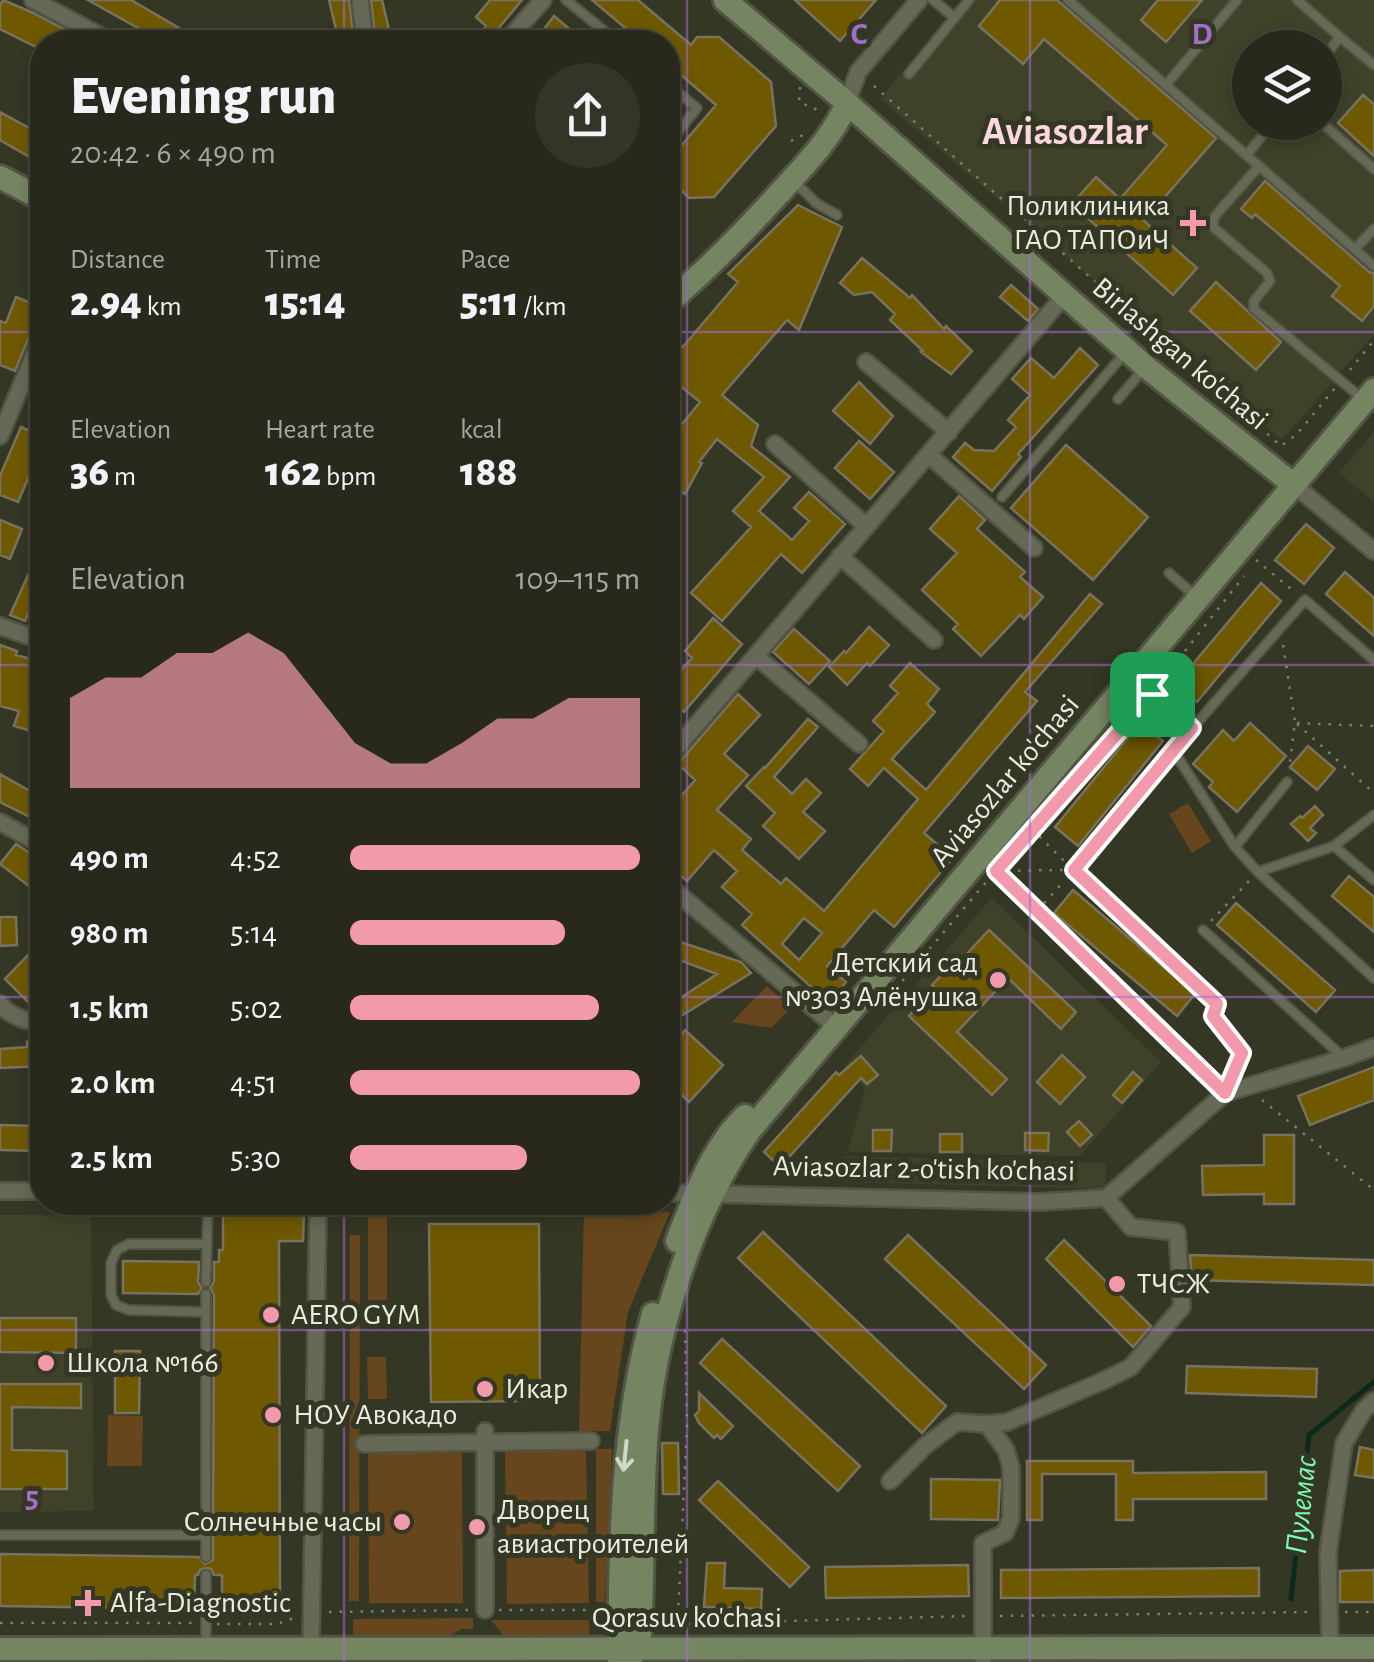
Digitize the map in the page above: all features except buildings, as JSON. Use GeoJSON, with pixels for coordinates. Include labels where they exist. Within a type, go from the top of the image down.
{"type":"FeatureCollection","features":[{"type":"Feature","properties":{"kind":"main road","name":"Birlashgan ko'chasi"},"geometry":{"type":"LineString","coordinates":[[725,0],[836,108],[1294,485]]}},
{"type":"Feature","properties":{"kind":"main road"},"geometry":{"type":"LineString","coordinates":[[680,292],[721,256],[792,179],[838,124],[836,108]]}},
{"type":"Feature","properties":{"kind":"main road"},"geometry":{"type":"LineString","coordinates":[[0,177],[30,193]]}},
{"type":"Feature","properties":{"kind":"main road","name":"Aviasozlar ko'chasi"},"geometry":{"type":"LineString","coordinates":[[625,1655],[631,1612],[622,1502],[634,1397],[666,1269],[705,1194],[724,1141],[739,1121],[837,1028],[1370,395]]}},
{"type":"Feature","properties":{"kind":"main road","name":"Qorasuv ko'chasi"},"geometry":{"type":"LineString","coordinates":[[0,1649],[983,1655],[1374,1648]]}},
{"type":"Feature","properties":{"kind":"street"},"geometry":{"type":"LineString","coordinates":[[33,0],[89,30]]}},
{"type":"Feature","properties":{"kind":"street"},"geometry":{"type":"LineString","coordinates":[[360,0],[364,30]]}},
{"type":"Feature","properties":{"kind":"street"},"geometry":{"type":"LineString","coordinates":[[517,30],[543,0]]}},
{"type":"Feature","properties":{"kind":"street"},"geometry":{"type":"LineString","coordinates":[[836,108],[858,72],[919,0]]}},
{"type":"Feature","properties":{"kind":"street"},"geometry":{"type":"LineString","coordinates":[[680,744],[1064,296]]}},
{"type":"Feature","properties":{"kind":"street"},"geometry":{"type":"LineString","coordinates":[[866,362],[949,432]]}},
{"type":"Feature","properties":{"kind":"street"},"geometry":{"type":"LineString","coordinates":[[0,436],[30,365]]}},
{"type":"Feature","properties":{"kind":"street"},"geometry":{"type":"LineString","coordinates":[[775,444],[866,526]]}},
{"type":"Feature","properties":{"kind":"street"},"geometry":{"type":"LineString","coordinates":[[929,455],[1034,548]]}},
{"type":"Feature","properties":{"kind":"street","name":"Birlashgan ko'chasi"},"geometry":{"type":"LineString","coordinates":[[1294,485],[1374,551]]}},
{"type":"Feature","properties":{"kind":"street"},"geometry":{"type":"LineString","coordinates":[[840,556],[934,640]]}},
{"type":"Feature","properties":{"kind":"street"},"geometry":{"type":"LineString","coordinates":[[0,626],[30,637]]}},
{"type":"Feature","properties":{"kind":"street"},"geometry":{"type":"LineString","coordinates":[[756,656],[858,744]]}},
{"type":"Feature","properties":{"kind":"street"},"geometry":{"type":"LineString","coordinates":[[0,822],[30,838]]}},
{"type":"Feature","properties":{"kind":"street"},"geometry":{"type":"LineString","coordinates":[[680,894],[837,1028]]}},
{"type":"Feature","properties":{"kind":"street"},"geometry":{"type":"LineString","coordinates":[[0,1004],[30,1021]]}},
{"type":"Feature","properties":{"kind":"street","name":"Aviasozlar 2-o'tish ko'chasi"},"geometry":{"type":"LineString","coordinates":[[680,1193],[1040,1202],[1106,1198],[1225,1093],[1374,1047]]}},
{"type":"Feature","properties":{"kind":"street"},"geometry":{"type":"LineString","coordinates":[[0,1191],[30,1191]]}},
{"type":"Feature","properties":{"kind":"street"},"geometry":{"type":"LineString","coordinates":[[890,1482],[957,1422],[1007,1422],[1130,1366],[1182,1307],[1178,1232],[1130,1226],[1106,1198]]}},
{"type":"Feature","properties":{"kind":"street"},"geometry":{"type":"LineString","coordinates":[[311,1648],[318,1215]]}},
{"type":"Feature","properties":{"kind":"street"},"geometry":{"type":"LineString","coordinates":[[1330,1648],[1328,1553],[1344,1443],[1364,1410],[1374,1402]]}},
{"type":"Feature","properties":{"kind":"street"},"geometry":{"type":"LineString","coordinates":[[983,1655],[984,1544],[1005,1533],[1012,1518],[1012,1467],[1006,1450],[987,1424]]}},
{"type":"Feature","properties":{"kind":"street"},"geometry":{"type":"LineString","coordinates":[[364,1444],[485,1436],[591,1441]]}},
{"type":"Feature","properties":{"kind":"street"},"geometry":{"type":"LineString","coordinates":[[485,1436],[486,1610]]}},
{"type":"Feature","properties":{"kind":"lane"},"geometry":{"type":"LineString","coordinates":[[566,0],[603,30]]}},
{"type":"Feature","properties":{"kind":"lane"},"geometry":{"type":"LineString","coordinates":[[933,0],[954,18]]}},
{"type":"Feature","properties":{"kind":"lane"},"geometry":{"type":"LineString","coordinates":[[909,74],[969,0]]}},
{"type":"Feature","properties":{"kind":"lane"},"geometry":{"type":"LineString","coordinates":[[1068,0],[1374,266]]}},
{"type":"Feature","properties":{"kind":"lane"},"geometry":{"type":"LineString","coordinates":[[1166,85],[1237,0]]}},
{"type":"Feature","properties":{"kind":"lane"},"geometry":{"type":"LineString","coordinates":[[1297,0],[1332,30]]}},
{"type":"Feature","properties":{"kind":"lane"},"geometry":{"type":"LineString","coordinates":[[1342,39],[1374,65]]}},
{"type":"Feature","properties":{"kind":"lane"},"geometry":{"type":"LineString","coordinates":[[680,94],[697,108],[680,129]]}},
{"type":"Feature","properties":{"kind":"lane"},"geometry":{"type":"LineString","coordinates":[[1247,156],[1259,140]]}},
{"type":"Feature","properties":{"kind":"lane"},"geometry":{"type":"LineString","coordinates":[[1342,140],[1374,168]]}},
{"type":"Feature","properties":{"kind":"lane"},"geometry":{"type":"LineString","coordinates":[[1259,166],[1216,216],[1212,226],[1267,272],[1270,282],[1254,302],[1254,309],[1341,381],[1370,395]]}},
{"type":"Feature","properties":{"kind":"lane"},"geometry":{"type":"LineString","coordinates":[[792,179],[837,215]]}},
{"type":"Feature","properties":{"kind":"lane"},"geometry":{"type":"LineString","coordinates":[[1355,249],[1374,229]]}},
{"type":"Feature","properties":{"kind":"lane"},"geometry":{"type":"LineString","coordinates":[[1002,498],[1127,350]]}},
{"type":"Feature","properties":{"kind":"lane"},"geometry":{"type":"LineString","coordinates":[[1118,399],[1146,366]]}},
{"type":"Feature","properties":{"kind":"lane"},"geometry":{"type":"LineString","coordinates":[[1169,573],[1198,599]]}},
{"type":"Feature","properties":{"kind":"lane"},"geometry":{"type":"LineString","coordinates":[[1047,920],[1225,1093],[1242,1053],[1213,1016],[1217,1004],[1074,870],[1172,750],[1305,600],[1374,660]]}},
{"type":"Feature","properties":{"kind":"lane"},"geometry":{"type":"LineString","coordinates":[[1132,677],[1192,728]]}},
{"type":"Feature","properties":{"kind":"lane"},"geometry":{"type":"LineString","coordinates":[[1172,750],[1235,846],[1258,872],[1374,978]]}},
{"type":"Feature","properties":{"kind":"lane"},"geometry":{"type":"LineString","coordinates":[[1235,846],[1287,782]]}},
{"type":"Feature","properties":{"kind":"lane"},"geometry":{"type":"LineString","coordinates":[[1258,872],[1334,846],[1374,815]]}},
{"type":"Feature","properties":{"kind":"lane"},"geometry":{"type":"LineString","coordinates":[[1334,846],[1374,880]]}},
{"type":"Feature","properties":{"kind":"lane"},"geometry":{"type":"LineString","coordinates":[[1203,930],[1344,1058]]}},
{"type":"Feature","properties":{"kind":"lane"},"geometry":{"type":"LineString","coordinates":[[206,1282],[208,1215]]}},
{"type":"Feature","properties":{"kind":"lane"},"geometry":{"type":"LineString","coordinates":[[206,1312],[129,1310],[116,1305],[111,1295],[111,1263],[117,1250],[128,1244],[207,1244]]}},
{"type":"Feature","properties":{"kind":"lane"},"geometry":{"type":"LineString","coordinates":[[206,1294],[206,1558]]}},
{"type":"Feature","properties":{"kind":"lane"},"geometry":{"type":"LineString","coordinates":[[0,1535],[206,1534]]}},
{"type":"Feature","properties":{"kind":"lane"},"geometry":{"type":"LineString","coordinates":[[206,1575],[206,1649]]}},
{"type":"Feature","properties":{"kind":"path"},"geometry":{"type":"LineString","coordinates":[[800,85],[799,102],[836,108]]}},
{"type":"Feature","properties":{"kind":"path"},"geometry":{"type":"LineString","coordinates":[[874,86],[1281,446],[1297,434],[1374,340]]}},
{"type":"Feature","properties":{"kind":"path"},"geometry":{"type":"LineString","coordinates":[[1256,560],[1305,600]]}},
{"type":"Feature","properties":{"kind":"path"},"geometry":{"type":"LineString","coordinates":[[883,1004],[1152,694],[1245,574]]}},
{"type":"Feature","properties":{"kind":"path"},"geometry":{"type":"LineString","coordinates":[[1281,630],[1296,722],[1287,782]]}},
{"type":"Feature","properties":{"kind":"path"},"geometry":{"type":"LineString","coordinates":[[1296,722],[1374,726]]}},
{"type":"Feature","properties":{"kind":"path"},"geometry":{"type":"LineString","coordinates":[[1296,722],[1374,792]]}},
{"type":"Feature","properties":{"kind":"path"},"geometry":{"type":"LineString","coordinates":[[1031,829],[1074,870]]}},
{"type":"Feature","properties":{"kind":"path"},"geometry":{"type":"LineString","coordinates":[[996,871],[1074,870]]}},
{"type":"Feature","properties":{"kind":"path"},"geometry":{"type":"LineString","coordinates":[[1037,910],[1074,870]]}},
{"type":"Feature","properties":{"kind":"path"},"geometry":{"type":"LineString","coordinates":[[996,871],[1047,920]]}},
{"type":"Feature","properties":{"kind":"path"},"geometry":{"type":"LineString","coordinates":[[1203,930],[1258,872]]}},
{"type":"Feature","properties":{"kind":"path"},"geometry":{"type":"LineString","coordinates":[[1245,1087],[1374,1190]]}},
{"type":"Feature","properties":{"kind":"path"},"geometry":{"type":"LineString","coordinates":[[679,1624],[686,1426],[684,1316]]}},
{"type":"Feature","properties":{"kind":"path"},"geometry":{"type":"LineString","coordinates":[[0,1623],[277,1624],[312,1612],[592,1609],[678,1614]]}},
{"type":"Feature","properties":{"kind":"path"},"geometry":{"type":"LineString","coordinates":[[1285,1612],[1298,1612]]}},
{"type":"Feature","properties":{"kind":"shaded area","name":"Поликлиника ГАО ТАПОиЧ"},"geometry":{"type":"Polygon","coordinates":[[[961,0],[1374,0],[1374,334],[1282,440],[880,99],[961,0]]]}},
{"type":"Feature","properties":{"kind":"shaded area"},"geometry":{"type":"Polygon","coordinates":[[[1374,432],[1374,502],[1339,473],[1374,432]]]}},
{"type":"Feature","properties":{"kind":"shaded area"},"geometry":{"type":"Polygon","coordinates":[[[1188,803],[1211,841],[1192,853],[1169,814],[1188,803]]]}},
{"type":"Feature","properties":{"kind":"shaded area","name":"Детский сад №303 Алёнушка"},"geometry":{"type":"Polygon","coordinates":[[[992,898],[1161,1062],[1080,1156],[848,1152],[865,1088],[844,1066],[992,898]]]}},
{"type":"Feature","properties":{"kind":"shaded area"},"geometry":{"type":"Polygon","coordinates":[[[767,986],[791,1008],[771,1028],[732,1022],[767,986]]]}},
{"type":"Feature","properties":{"kind":"shaded area"},"geometry":{"type":"Polygon","coordinates":[[[844,1156],[1106,1163],[1105,1189],[844,1182],[844,1156]]]}},
{"type":"Feature","properties":{"kind":"shaded area","name":"Школа №166"},"geometry":{"type":"Polygon","coordinates":[[[0,1215],[91,1215],[94,1511],[0,1512],[0,1215]]]}},
{"type":"Feature","properties":{"kind":"shaded area"},"geometry":{"type":"Polygon","coordinates":[[[368,1215],[387,1215],[387,1320],[368,1320],[368,1215]]]}},
{"type":"Feature","properties":{"kind":"shaded area"},"geometry":{"type":"Polygon","coordinates":[[[584,1215],[669,1215],[628,1312],[610,1431],[579,1431],[584,1215]]]}},
{"type":"Feature","properties":{"kind":"shaded area"},"geometry":{"type":"Polygon","coordinates":[[[350,1235],[360,1235],[359,1601],[349,1601],[350,1235]]]}},
{"type":"Feature","properties":{"kind":"shaded area"},"geometry":{"type":"Polygon","coordinates":[[[367,1357],[386,1357],[387,1399],[368,1399],[367,1357]]]}},
{"type":"Feature","properties":{"kind":"shaded area"},"geometry":{"type":"Polygon","coordinates":[[[108,1415],[143,1416],[142,1466],[107,1466],[108,1415]]]}},
{"type":"Feature","properties":{"kind":"shaded area"},"geometry":{"type":"Polygon","coordinates":[[[368,1448],[462,1448],[463,1603],[369,1603],[368,1448]]]}},
{"type":"Feature","properties":{"kind":"shaded area"},"geometry":{"type":"Polygon","coordinates":[[[586,1449],[589,1603],[507,1604],[505,1450],[586,1449]]]}},
{"type":"Feature","properties":{"kind":"shaded area"},"geometry":{"type":"Polygon","coordinates":[[[596,1449],[612,1449],[605,1602],[596,1602],[596,1449]]]}},
{"type":"Feature","properties":{"kind":"shaded area"},"geometry":{"type":"Polygon","coordinates":[[[473,1618],[473,1629],[461,1629],[451,1635],[353,1635],[353,1619],[473,1618]]]}},
{"type":"Feature","properties":{"kind":"shaded area"},"geometry":{"type":"Polygon","coordinates":[[[491,1620],[589,1620],[590,1637],[503,1635],[491,1620]]]}},
{"type":"Feature","properties":{"kind":"waterway","name":"Пулемас"},"geometry":{"type":"LineString","coordinates":[[1291,1599],[1309,1435],[1374,1382]]}},
{"type":"Feature","properties":{"kind":"place","name":"Поликлиника ГАО ТАПОиЧ"},"geometry":{"type":"Point","coordinates":[1193,223]}},
{"type":"Feature","properties":{"kind":"place","name":"Детский сад №303 Алёнушка"},"geometry":{"type":"Point","coordinates":[998,980]}},
{"type":"Feature","properties":{"kind":"place","name":"ТЧСЖ"},"geometry":{"type":"Point","coordinates":[1117,1284]}},
{"type":"Feature","properties":{"kind":"place","name":"AERO GYM"},"geometry":{"type":"Point","coordinates":[271,1315]}},
{"type":"Feature","properties":{"kind":"place","name":"Школа №166"},"geometry":{"type":"Point","coordinates":[46,1363]}},
{"type":"Feature","properties":{"kind":"place","name":"Икар"},"geometry":{"type":"Point","coordinates":[485,1389]}},
{"type":"Feature","properties":{"kind":"place","name":"НОУ Авокадо"},"geometry":{"type":"Point","coordinates":[273,1415]}},
{"type":"Feature","properties":{"kind":"place","name":"Солнечные часы"},"geometry":{"type":"Point","coordinates":[402,1522]}},
{"type":"Feature","properties":{"kind":"place","name":"Дворец авиастроителей"},"geometry":{"type":"Point","coordinates":[477,1527]}},
{"type":"Feature","properties":{"kind":"place","name":"Alfa-Diagnostic"},"geometry":{"type":"Point","coordinates":[88,1603]}},
{"type":"Feature","properties":{"kind":"district","name":"Aviasozlar"},"geometry":{"type":"Point","coordinates":[1065,132]}},
{"type":"Feature","properties":{"kind":"route"},"geometry":{"type":"LineString","coordinates":[[1152,694],[1192,728],[1074,870],[1217,1004],[1213,1016],[1242,1053],[1225,1093],[996,871],[1152,694]]}}]}
